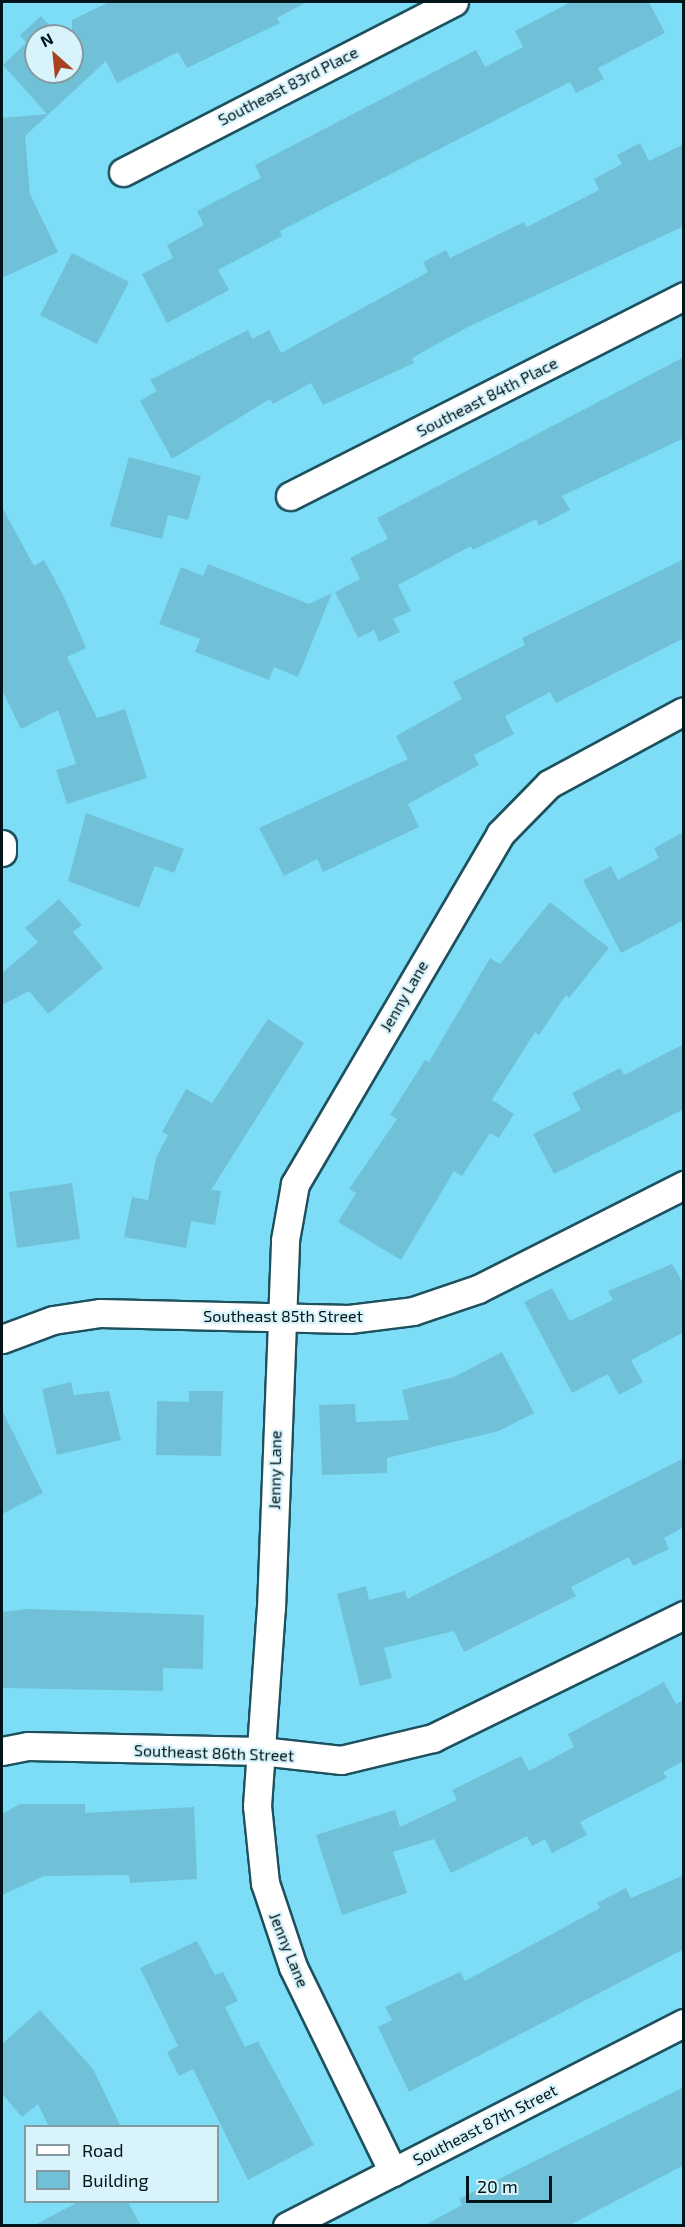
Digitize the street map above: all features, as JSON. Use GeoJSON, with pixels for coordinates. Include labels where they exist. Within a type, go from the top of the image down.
{"type":"FeatureCollection","features":[{"type":"Feature","properties":{"kind":"street","name":"Southeast 83rd Place"},"geometry":{"type":"LineString","coordinates":[[123,172],[454,2]]}},
{"type":"Feature","properties":{"kind":"street","name":"Southeast 84th Place"},"geometry":{"type":"LineString","coordinates":[[290,496],[684,296]]}},
{"type":"Feature","properties":{"kind":"street","name":"Jenny Lane"},"geometry":{"type":"LineString","coordinates":[[393,2172],[275,1924],[257,1806],[280,1318],[295,1184],[475,873],[525,804],[575,768],[684,711]]}},
{"type":"Feature","properties":{"kind":"street","name":"Southeast 85th Street"},"geometry":{"type":"LineString","coordinates":[[2,1339],[53,1320],[100,1313],[350,1319],[442,1304],[684,1185]]}},
{"type":"Feature","properties":{"kind":"street","name":"Southeast 86th Street"},"geometry":{"type":"LineString","coordinates":[[2,1751],[28,1746],[261,1751],[341,1760],[433,1738],[684,1615]]}},
{"type":"Feature","properties":{"kind":"street","name":"Southeast 87th Street"},"geometry":{"type":"LineString","coordinates":[[287,2226],[684,2024]]}},
{"type":"Feature","properties":{"kind":"building"},"geometry":{"type":"Polygon","coordinates":[[[109,2],[307,2],[277,18],[280,23],[187,68],[178,52],[117,83],[106,61],[84,81],[84,24],[72,24],[72,20],[109,2]]]}},
{"type":"Feature","properties":{"kind":"building"},"geometry":{"type":"Polygon","coordinates":[[[571,2],[649,2],[665,33],[598,68],[604,79],[576,93],[570,82],[280,231],[282,236],[218,270],[229,290],[167,323],[142,274],[173,258],[167,245],[204,225],[197,211],[261,178],[255,165],[476,50],[485,67],[523,47],[515,31],[571,2]]]}},
{"type":"Feature","properties":{"kind":"building"},"geometry":{"type":"Polygon","coordinates":[[[41,16],[48,24],[32,24],[41,16]]]}},
{"type":"Feature","properties":{"kind":"building"},"geometry":{"type":"Polygon","coordinates":[[[24,45],[24,84],[81,84],[25,136],[30,194],[58,252],[2,278],[2,118],[47,114],[3,65],[24,45]]]}},
{"type":"Feature","properties":{"kind":"building"},"geometry":{"type":"Polygon","coordinates":[[[640,143],[649,161],[684,144],[684,226],[470,326],[412,358],[414,363],[323,405],[311,383],[273,404],[270,399],[172,459],[140,401],[157,391],[150,380],[248,330],[252,339],[269,330],[281,353],[428,272],[423,262],[446,250],[450,258],[524,222],[527,227],[599,190],[594,179],[622,164],[617,155],[640,143]]]}},
{"type":"Feature","properties":{"kind":"building"},"geometry":{"type":"Polygon","coordinates":[[[72,253],[129,282],[97,344],[40,315],[72,253]]]}},
{"type":"Feature","properties":{"kind":"building"},"geometry":{"type":"Polygon","coordinates":[[[684,357],[684,438],[562,496],[570,510],[539,526],[536,519],[473,550],[471,546],[398,585],[411,611],[393,619],[400,632],[379,642],[374,630],[358,638],[335,592],[360,579],[350,558],[388,539],[377,518],[684,357]]]}},
{"type":"Feature","properties":{"kind":"building"},"geometry":{"type":"Polygon","coordinates":[[[129,457],[201,476],[188,520],[168,515],[162,539],[110,526],[129,457]]]}},
{"type":"Feature","properties":{"kind":"building"},"geometry":{"type":"Polygon","coordinates":[[[2,507],[34,566],[44,560],[63,595],[86,648],[67,657],[97,718],[125,709],[147,778],[67,804],[56,770],[76,764],[58,710],[21,729],[2,690],[2,507]]]}},
{"type":"Feature","properties":{"kind":"building"},"geometry":{"type":"Polygon","coordinates":[[[684,559],[684,638],[556,703],[550,692],[505,716],[514,734],[474,755],[479,765],[408,804],[419,827],[323,872],[317,859],[284,876],[259,828],[408,759],[396,736],[462,699],[453,682],[525,645],[522,638],[684,559]]]}},
{"type":"Feature","properties":{"kind":"building"},"geometry":{"type":"Polygon","coordinates":[[[208,564],[309,604],[332,593],[298,677],[274,667],[269,680],[195,652],[200,639],[159,624],[181,567],[203,576],[208,564]]]}},
{"type":"Feature","properties":{"kind":"building"},"geometry":{"type":"Polygon","coordinates":[[[86,813],[184,849],[174,873],[155,866],[139,908],[68,881],[86,813]]]}},
{"type":"Feature","properties":{"kind":"building"},"geometry":{"type":"Polygon","coordinates":[[[684,832],[684,920],[621,953],[583,880],[611,866],[618,880],[659,858],[654,848],[684,832]]]}},
{"type":"Feature","properties":{"kind":"building"},"geometry":{"type":"Polygon","coordinates":[[[59,899],[82,925],[73,932],[103,968],[48,1014],[29,991],[2,1005],[2,973],[38,942],[25,928],[59,899]]]}},
{"type":"Feature","properties":{"kind":"building"},"geometry":{"type":"Polygon","coordinates":[[[550,902],[609,948],[569,998],[566,995],[539,1035],[535,1032],[492,1100],[514,1114],[499,1138],[490,1133],[462,1176],[454,1171],[401,1260],[338,1222],[356,1193],[349,1189],[397,1119],[390,1115],[425,1060],[429,1062],[490,958],[500,964],[550,902]]]}},
{"type":"Feature","properties":{"kind":"building"},"geometry":{"type":"Polygon","coordinates":[[[268,1019],[304,1043],[211,1190],[221,1191],[215,1225],[191,1221],[186,1248],[124,1237],[132,1197],[148,1200],[156,1158],[168,1135],[162,1132],[186,1089],[212,1103],[268,1019]]]}},
{"type":"Feature","properties":{"kind":"building"},"geometry":{"type":"Polygon","coordinates":[[[684,1044],[684,1109],[554,1174],[533,1134],[581,1110],[572,1093],[620,1068],[624,1075],[684,1044]]]}},
{"type":"Feature","properties":{"kind":"building"},"geometry":{"type":"Polygon","coordinates":[[[72,1183],[80,1239],[17,1248],[9,1192],[72,1183]]]}},
{"type":"Feature","properties":{"kind":"building"},"geometry":{"type":"Polygon","coordinates":[[[672,1264],[684,1285],[684,1332],[631,1360],[643,1382],[619,1395],[608,1374],[572,1393],[524,1302],[552,1288],[570,1321],[613,1300],[608,1291],[672,1264]]]}},
{"type":"Feature","properties":{"kind":"building"},"geometry":{"type":"Polygon","coordinates":[[[502,1352],[534,1413],[499,1431],[387,1458],[387,1473],[322,1475],[319,1405],[355,1404],[356,1422],[409,1420],[402,1390],[454,1377],[502,1352]]]}},
{"type":"Feature","properties":{"kind":"building"},"geometry":{"type":"Polygon","coordinates":[[[71,1382],[74,1395],[109,1391],[121,1440],[57,1455],[42,1389],[71,1382]]]}},
{"type":"Feature","properties":{"kind":"building"},"geometry":{"type":"Polygon","coordinates":[[[189,1391],[223,1391],[221,1456],[156,1455],[157,1401],[189,1402],[189,1391]]]}},
{"type":"Feature","properties":{"kind":"building"},"geometry":{"type":"Polygon","coordinates":[[[2,1410],[43,1493],[2,1514],[2,1410]]]}},
{"type":"Feature","properties":{"kind":"building"},"geometry":{"type":"Polygon","coordinates":[[[684,1458],[684,1527],[664,1538],[669,1549],[633,1566],[629,1557],[571,1587],[576,1596],[464,1652],[454,1631],[384,1648],[392,1678],[360,1686],[337,1594],[366,1586],[369,1600],[405,1591],[407,1599],[684,1458]]]}},
{"type":"Feature","properties":{"kind":"building"},"geometry":{"type":"Polygon","coordinates":[[[28,1609],[204,1615],[203,1669],[163,1668],[163,1691],[2,1688],[2,1612],[28,1609]]]}},
{"type":"Feature","properties":{"kind":"building"},"geometry":{"type":"Polygon","coordinates":[[[664,1682],[676,1704],[684,1700],[684,1761],[663,1772],[667,1778],[580,1822],[587,1835],[552,1853],[545,1839],[532,1846],[527,1836],[451,1873],[434,1839],[393,1852],[407,1893],[342,1915],[316,1835],[395,1810],[400,1827],[457,1800],[452,1790],[521,1756],[529,1771],[574,1747],[568,1734],[664,1682]]]}},
{"type":"Feature","properties":{"kind":"building"},"geometry":{"type":"Polygon","coordinates":[[[20,1804],[85,1804],[85,1813],[194,1807],[197,1879],[130,1883],[129,1875],[44,1876],[2,1895],[2,1814],[20,1804]]]}},
{"type":"Feature","properties":{"kind":"building"},"geometry":{"type":"Polygon","coordinates":[[[684,1875],[684,1949],[409,2092],[378,2027],[392,2020],[385,2007],[460,1972],[465,1981],[600,1908],[597,1903],[626,1888],[631,1898],[684,1875]]]}},
{"type":"Feature","properties":{"kind":"building"},"geometry":{"type":"Polygon","coordinates":[[[197,1941],[215,1975],[223,1972],[238,2001],[225,2007],[245,2047],[258,2041],[314,2145],[248,2180],[193,2069],[179,2076],[167,2052],[178,2046],[140,1968],[197,1941]]]}},
{"type":"Feature","properties":{"kind":"building"},"geometry":{"type":"Polygon","coordinates":[[[40,2010],[93,2069],[120,2125],[48,2125],[38,2104],[22,2117],[2,2094],[2,2044],[40,2010]]]}},
{"type":"Feature","properties":{"kind":"building"},"geometry":{"type":"Polygon","coordinates":[[[684,2087],[684,2165],[568,2226],[423,2226],[462,2205],[459,2199],[684,2087]]]}},
{"type":"Feature","properties":{"kind":"building"},"geometry":{"type":"Polygon","coordinates":[[[76,2203],[129,2203],[141,2226],[33,2226],[76,2203]]]}}]}
